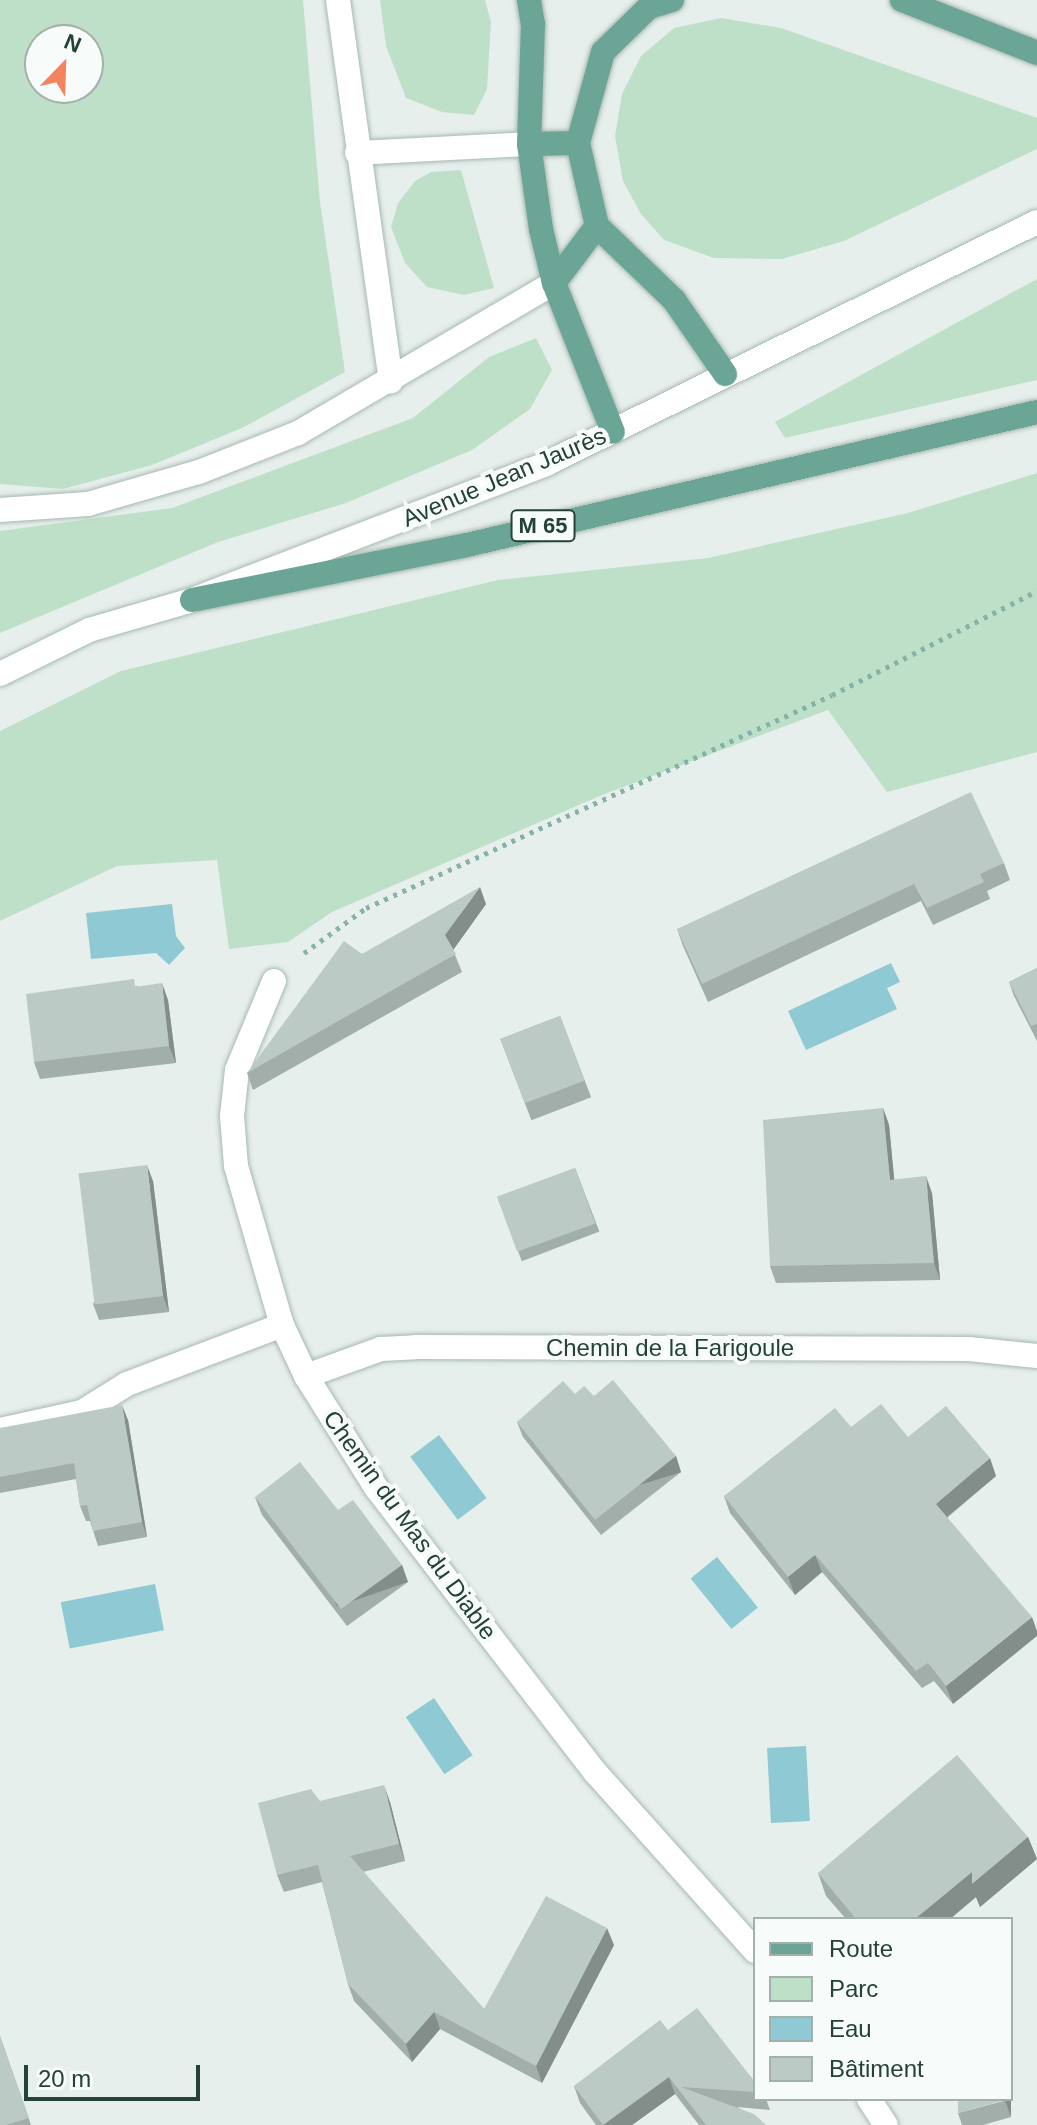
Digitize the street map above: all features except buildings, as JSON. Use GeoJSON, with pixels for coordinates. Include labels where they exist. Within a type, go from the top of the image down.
{"type":"FeatureCollection","features":[{"type":"Feature","properties":{"kind":"main road"},"geometry":{"type":"LineString","coordinates":[[529,0],[533,24],[529,144],[554,283],[613,432]]}},
{"type":"Feature","properties":{"kind":"main road"},"geometry":{"type":"LineString","coordinates":[[672,0],[649,7],[603,52],[578,143],[597,226],[674,300],[725,374]]}},
{"type":"Feature","properties":{"kind":"main road"},"geometry":{"type":"LineString","coordinates":[[902,0],[1037,53]]}},
{"type":"Feature","properties":{"kind":"main road"},"geometry":{"type":"LineString","coordinates":[[529,144],[578,143]]}},
{"type":"Feature","properties":{"kind":"main road"},"geometry":{"type":"LineString","coordinates":[[554,283],[597,226]]}},
{"type":"Feature","properties":{"kind":"main road","name":"M 65"},"geometry":{"type":"LineString","coordinates":[[192,600],[467,545],[1037,412]]}},
{"type":"Feature","properties":{"kind":"street"},"geometry":{"type":"LineString","coordinates":[[338,0],[391,381]]}},
{"type":"Feature","properties":{"kind":"street"},"geometry":{"type":"LineString","coordinates":[[357,153],[529,144]]}},
{"type":"Feature","properties":{"kind":"street","name":"Avenue Jean Jaurès"},"geometry":{"type":"LineString","coordinates":[[0,674],[89,630],[192,600],[548,463],[1037,222]]}},
{"type":"Feature","properties":{"kind":"street"},"geometry":{"type":"LineString","coordinates":[[0,510],[88,504],[199,472],[298,433],[554,283]]}},
{"type":"Feature","properties":{"kind":"street","name":"Chemin du Mas du Diable"},"geometry":{"type":"LineString","coordinates":[[274,981],[237,1070],[232,1116],[236,1166],[282,1325],[306,1376],[377,1489],[595,1772],[753,1949]]}},
{"type":"Feature","properties":{"kind":"street"},"geometry":{"type":"LineString","coordinates":[[0,1430],[82,1412],[127,1384],[282,1325]]}},
{"type":"Feature","properties":{"kind":"street","name":"Chemin de la Farigoule"},"geometry":{"type":"LineString","coordinates":[[306,1376],[381,1349],[416,1347],[969,1349],[1037,1356]]}},
{"type":"Feature","properties":{"kind":"street"},"geometry":{"type":"LineString","coordinates":[[870,2101],[886,2125]]}},
{"type":"Feature","properties":{"kind":"path"},"geometry":{"type":"LineString","coordinates":[[274,981],[326,932],[366,908],[832,695],[1037,591]]}},
{"type":"Feature","properties":{"kind":"green space"},"geometry":{"type":"Polygon","coordinates":[[[0,0],[303,0],[320,202],[345,372],[242,428],[152,465],[63,489],[0,484],[0,0]]]}},
{"type":"Feature","properties":{"kind":"green space"},"geometry":{"type":"Polygon","coordinates":[[[380,0],[485,0],[491,22],[487,89],[474,115],[442,112],[406,98],[386,46],[380,0]]]}},
{"type":"Feature","properties":{"kind":"green space"},"geometry":{"type":"Polygon","coordinates":[[[721,18],[781,28],[1037,118],[1037,149],[844,241],[782,259],[714,258],[664,240],[641,214],[623,181],[615,136],[622,94],[641,56],[674,28],[721,18]]]}},
{"type":"Feature","properties":{"kind":"green space"},"geometry":{"type":"Polygon","coordinates":[[[461,170],[494,288],[464,295],[427,287],[405,263],[391,227],[398,203],[415,181],[431,172],[461,170]]]}},
{"type":"Feature","properties":{"kind":"green space"},"geometry":{"type":"Polygon","coordinates":[[[1037,279],[1037,380],[785,438],[775,422],[1037,279]]]}},
{"type":"Feature","properties":{"kind":"green space"},"geometry":{"type":"Polygon","coordinates":[[[536,338],[552,370],[530,409],[472,450],[346,503],[218,542],[0,633],[0,531],[172,508],[413,418],[489,357],[536,338]]]}},
{"type":"Feature","properties":{"kind":"green space"},"geometry":{"type":"Polygon","coordinates":[[[1037,473],[1037,752],[887,792],[828,710],[602,795],[332,912],[288,942],[229,949],[217,860],[117,866],[0,921],[0,731],[121,671],[498,580],[708,558],[908,513],[1037,473]]]}},
{"type":"Feature","properties":{"kind":"water"},"geometry":{"type":"Polygon","coordinates":[[[172,904],[176,936],[185,948],[169,965],[156,953],[91,959],[86,913],[172,904]]]}},
{"type":"Feature","properties":{"kind":"water"},"geometry":{"type":"Polygon","coordinates":[[[891,963],[900,982],[887,988],[897,1009],[806,1050],[788,1011],[891,963]]]}},
{"type":"Feature","properties":{"kind":"water"},"geometry":{"type":"Polygon","coordinates":[[[439,1435],[487,1498],[458,1520],[410,1457],[439,1435]]]}},
{"type":"Feature","properties":{"kind":"water"},"geometry":{"type":"Polygon","coordinates":[[[717,1557],[758,1608],[731,1629],[691,1578],[717,1557]]]}},
{"type":"Feature","properties":{"kind":"water"},"geometry":{"type":"Polygon","coordinates":[[[155,1584],[164,1630],[70,1648],[61,1602],[155,1584]]]}},
{"type":"Feature","properties":{"kind":"water"},"geometry":{"type":"Polygon","coordinates":[[[434,1698],[473,1755],[444,1774],[406,1717],[434,1698]]]}},
{"type":"Feature","properties":{"kind":"water"},"geometry":{"type":"Polygon","coordinates":[[[806,1746],[810,1821],[771,1823],[767,1748],[806,1746]]]}}]}
